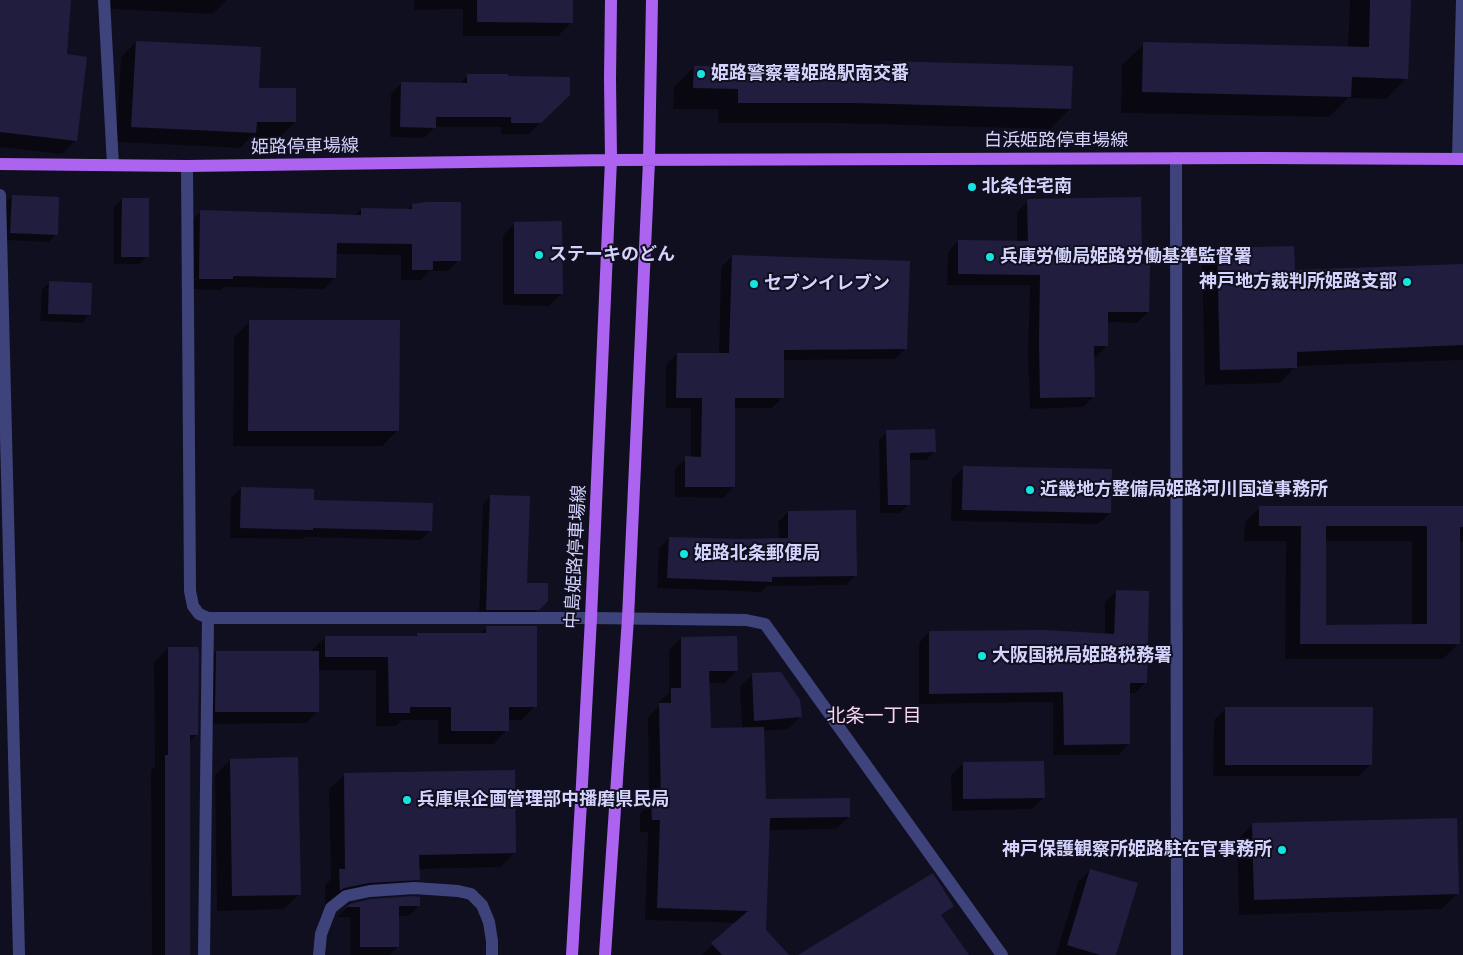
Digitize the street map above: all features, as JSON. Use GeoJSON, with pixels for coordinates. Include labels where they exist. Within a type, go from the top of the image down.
{"type":"FeatureCollection","features":[{"type":"Feature","properties":{"kind":"main road"},"geometry":{"type":"LineString","coordinates":[[611,0],[611,160]]}},
{"type":"Feature","properties":{"kind":"main road"},"geometry":{"type":"LineString","coordinates":[[605,955],[628,618],[649,161],[652,0]]}},
{"type":"Feature","properties":{"kind":"main road","name":"白浜姫路停車場線"},"geometry":{"type":"LineString","coordinates":[[649,161],[1176,158],[1460,159]]}},
{"type":"Feature","properties":{"kind":"main road","name":"中島姫路停車場線"},"geometry":{"type":"LineString","coordinates":[[572,955],[582,802],[611,160]]}},
{"type":"Feature","properties":{"kind":"main road","name":"姫路停車場線"},"geometry":{"type":"LineString","coordinates":[[0,164],[186,166],[649,161]]}},
{"type":"Feature","properties":{"kind":"street"},"geometry":{"type":"LineString","coordinates":[[104,0],[113,165]]}},
{"type":"Feature","properties":{"kind":"street"},"geometry":{"type":"LineString","coordinates":[[1460,159],[1462,0]]}},
{"type":"Feature","properties":{"kind":"street"},"geometry":{"type":"LineString","coordinates":[[1176,158],[1177,955]]}},
{"type":"Feature","properties":{"kind":"street"},"geometry":{"type":"LineString","coordinates":[[186,166],[190,591],[193,606],[199,614],[208,618],[628,618],[746,620],[765,624],[1002,955]]}},
{"type":"Feature","properties":{"kind":"street"},"geometry":{"type":"LineString","coordinates":[[0,195],[19,955]]}},
{"type":"Feature","properties":{"kind":"street"},"geometry":{"type":"LineString","coordinates":[[204,955],[208,618]]}},
{"type":"Feature","properties":{"kind":"street"},"geometry":{"type":"LineString","coordinates":[[319,955],[321,934],[332,908],[346,896],[370,891],[414,888],[458,891],[471,894],[482,905],[489,922],[492,955]]}},
{"type":"Feature","properties":{"kind":"building"},"geometry":{"type":"Polygon","coordinates":[[[0,0],[71,0],[67,54],[87,57],[77,141],[0,132],[0,0]]]}},
{"type":"Feature","properties":{"kind":"building"},"geometry":{"type":"Polygon","coordinates":[[[477,0],[573,0],[573,23],[477,22],[477,0]]]}},
{"type":"Feature","properties":{"kind":"building"},"geometry":{"type":"Polygon","coordinates":[[[1370,0],[1411,0],[1408,79],[1352,77],[1351,97],[1142,92],[1143,42],[1369,47],[1370,0]]]}},
{"type":"Feature","properties":{"kind":"building"},"geometry":{"type":"Polygon","coordinates":[[[136,41],[261,47],[259,88],[296,88],[296,122],[257,122],[256,133],[131,127],[136,41]]]}},
{"type":"Feature","properties":{"kind":"building"},"geometry":{"type":"Polygon","coordinates":[[[881,61],[1073,66],[1071,109],[857,103],[738,103],[738,89],[693,88],[694,66],[881,67],[881,61]]]}},
{"type":"Feature","properties":{"kind":"building"},"geometry":{"type":"Polygon","coordinates":[[[467,74],[570,77],[570,95],[541,123],[511,123],[511,117],[436,117],[436,128],[400,127],[401,82],[467,83],[467,74]]]}},
{"type":"Feature","properties":{"kind":"building"},"geometry":{"type":"Polygon","coordinates":[[[12,195],[59,197],[58,235],[10,233],[12,195]]]}},
{"type":"Feature","properties":{"kind":"building"},"geometry":{"type":"Polygon","coordinates":[[[1141,197],[1142,264],[1150,264],[1149,312],[1108,312],[1108,346],[1094,346],[1095,397],[1040,398],[1040,275],[958,274],[958,240],[1028,241],[1027,199],[1141,197]]]}},
{"type":"Feature","properties":{"kind":"building"},"geometry":{"type":"Polygon","coordinates":[[[122,198],[149,198],[149,257],[121,257],[122,198]]]}},
{"type":"Feature","properties":{"kind":"building"},"geometry":{"type":"Polygon","coordinates":[[[461,202],[461,261],[433,261],[433,270],[412,270],[412,244],[337,243],[336,278],[233,276],[233,279],[199,279],[200,210],[361,215],[361,208],[412,209],[412,204],[461,202]]]}},
{"type":"Feature","properties":{"kind":"building"},"geometry":{"type":"Polygon","coordinates":[[[562,221],[563,294],[514,294],[514,222],[562,221]]]}},
{"type":"Feature","properties":{"kind":"building"},"geometry":{"type":"Polygon","coordinates":[[[1294,246],[1295,270],[1463,264],[1463,345],[1297,352],[1297,368],[1220,370],[1217,248],[1294,246]]]}},
{"type":"Feature","properties":{"kind":"building"},"geometry":{"type":"Polygon","coordinates":[[[732,255],[910,261],[907,349],[784,350],[784,398],[735,398],[735,487],[685,487],[685,456],[701,457],[702,398],[676,398],[677,353],[729,353],[732,255]]]}},
{"type":"Feature","properties":{"kind":"building"},"geometry":{"type":"Polygon","coordinates":[[[49,281],[92,283],[91,315],[48,314],[49,281]]]}},
{"type":"Feature","properties":{"kind":"building"},"geometry":{"type":"Polygon","coordinates":[[[249,320],[400,320],[399,431],[248,431],[249,320]]]}},
{"type":"Feature","properties":{"kind":"building"},"geometry":{"type":"Polygon","coordinates":[[[935,429],[936,452],[910,453],[910,505],[888,505],[886,430],[935,429]]]}},
{"type":"Feature","properties":{"kind":"building"},"geometry":{"type":"Polygon","coordinates":[[[963,466],[1112,469],[1111,513],[962,510],[963,466]]]}},
{"type":"Feature","properties":{"kind":"building"},"geometry":{"type":"Polygon","coordinates":[[[241,487],[314,489],[314,500],[433,503],[432,531],[240,528],[241,487]]]}},
{"type":"Feature","properties":{"kind":"building"},"geometry":{"type":"Polygon","coordinates":[[[490,495],[530,496],[527,583],[548,583],[548,601],[539,610],[486,610],[490,495]]]}},
{"type":"Feature","properties":{"kind":"building"},"geometry":{"type":"Polygon","coordinates":[[[1259,506],[1463,506],[1463,527],[1460,527],[1460,644],[1300,644],[1301,526],[1259,526],[1259,506]],[[1326,526],[1326,625],[1427,624],[1427,526],[1326,526]]]}},
{"type":"Feature","properties":{"kind":"building"},"geometry":{"type":"Polygon","coordinates":[[[856,510],[857,576],[772,577],[772,582],[667,578],[669,537],[788,538],[788,511],[856,510]]]}},
{"type":"Feature","properties":{"kind":"building"},"geometry":{"type":"Polygon","coordinates":[[[1116,590],[1149,591],[1147,683],[1130,683],[1130,744],[1064,745],[1063,692],[929,694],[929,631],[1045,630],[1114,634],[1116,590]]]}},
{"type":"Feature","properties":{"kind":"building"},"geometry":{"type":"Polygon","coordinates":[[[486,626],[537,626],[537,707],[509,707],[509,731],[451,731],[451,707],[410,707],[410,713],[389,713],[388,657],[325,657],[325,636],[417,636],[417,633],[486,633],[486,626]]]}},
{"type":"Feature","properties":{"kind":"building"},"geometry":{"type":"Polygon","coordinates":[[[737,636],[738,671],[709,671],[711,728],[764,727],[766,799],[850,798],[850,817],[770,818],[766,930],[789,955],[722,955],[711,943],[748,911],[657,908],[660,820],[652,820],[651,801],[661,801],[659,703],[671,703],[671,688],[681,688],[681,637],[737,636]]]}},
{"type":"Feature","properties":{"kind":"building"},"geometry":{"type":"Polygon","coordinates":[[[168,647],[198,647],[199,651],[198,735],[190,735],[190,955],[165,955],[165,755],[168,755],[168,647]]]}},
{"type":"Feature","properties":{"kind":"building"},"geometry":{"type":"Polygon","coordinates":[[[216,651],[319,651],[319,712],[215,712],[216,651]]]}},
{"type":"Feature","properties":{"kind":"building"},"geometry":{"type":"Polygon","coordinates":[[[781,672],[800,700],[802,717],[754,721],[752,673],[781,672]]]}},
{"type":"Feature","properties":{"kind":"building"},"geometry":{"type":"Polygon","coordinates":[[[1225,707],[1373,707],[1372,765],[1225,765],[1225,707]]]}},
{"type":"Feature","properties":{"kind":"building"},"geometry":{"type":"Polygon","coordinates":[[[298,757],[301,895],[232,896],[230,759],[298,757]]]}},
{"type":"Feature","properties":{"kind":"building"},"geometry":{"type":"Polygon","coordinates":[[[1044,761],[1045,798],[963,799],[963,762],[1044,761]]]}},
{"type":"Feature","properties":{"kind":"building"},"geometry":{"type":"Polygon","coordinates":[[[515,770],[516,853],[419,855],[420,880],[369,883],[344,888],[340,891],[339,869],[345,869],[344,773],[515,770]]]}},
{"type":"Feature","properties":{"kind":"building"},"geometry":{"type":"Polygon","coordinates":[[[1457,818],[1459,894],[1254,900],[1252,823],[1457,818]]]}},
{"type":"Feature","properties":{"kind":"building"},"geometry":{"type":"Polygon","coordinates":[[[1090,869],[1138,883],[1116,955],[1100,955],[1067,945],[1090,869]]]}},
{"type":"Feature","properties":{"kind":"building"},"geometry":{"type":"Polygon","coordinates":[[[933,873],[954,906],[941,915],[969,955],[798,955],[933,873]]]}},
{"type":"Feature","properties":{"kind":"building"},"geometry":{"type":"Polygon","coordinates":[[[420,897],[420,906],[399,906],[399,947],[360,947],[360,907],[346,907],[350,904],[371,899],[420,897]]]}},
{"type":"Feature","properties":{"kind":"place","name":"姫路警察署姫路駅南交番"},"geometry":{"type":"Point","coordinates":[701,74]}},
{"type":"Feature","properties":{"kind":"place","name":"北条住宅南"},"geometry":{"type":"Point","coordinates":[972,187]}},
{"type":"Feature","properties":{"kind":"place","name":"ステーキのどん"},"geometry":{"type":"Point","coordinates":[539,255]}},
{"type":"Feature","properties":{"kind":"place","name":"兵庫労働局姫路労働基準監督署"},"geometry":{"type":"Point","coordinates":[990,257]}},
{"type":"Feature","properties":{"kind":"place","name":"神戸地方裁判所姫路支部"},"geometry":{"type":"Point","coordinates":[1407,282]}},
{"type":"Feature","properties":{"kind":"place","name":"セブンイレブン"},"geometry":{"type":"Point","coordinates":[754,284]}},
{"type":"Feature","properties":{"kind":"place","name":"近畿地方整備局姫路河川国道事務所"},"geometry":{"type":"Point","coordinates":[1030,490]}},
{"type":"Feature","properties":{"kind":"place","name":"姫路北条郵便局"},"geometry":{"type":"Point","coordinates":[684,554]}},
{"type":"Feature","properties":{"kind":"place","name":"大阪国税局姫路税務署"},"geometry":{"type":"Point","coordinates":[982,656]}},
{"type":"Feature","properties":{"kind":"place","name":"兵庫県企画管理部中播磨県民局"},"geometry":{"type":"Point","coordinates":[407,800]}},
{"type":"Feature","properties":{"kind":"place","name":"神戸保護観察所姫路駐在官事務所"},"geometry":{"type":"Point","coordinates":[1282,850]}},
{"type":"Feature","properties":{"kind":"district","name":"北条一丁目"},"geometry":{"type":"Point","coordinates":[874,717]}}]}
